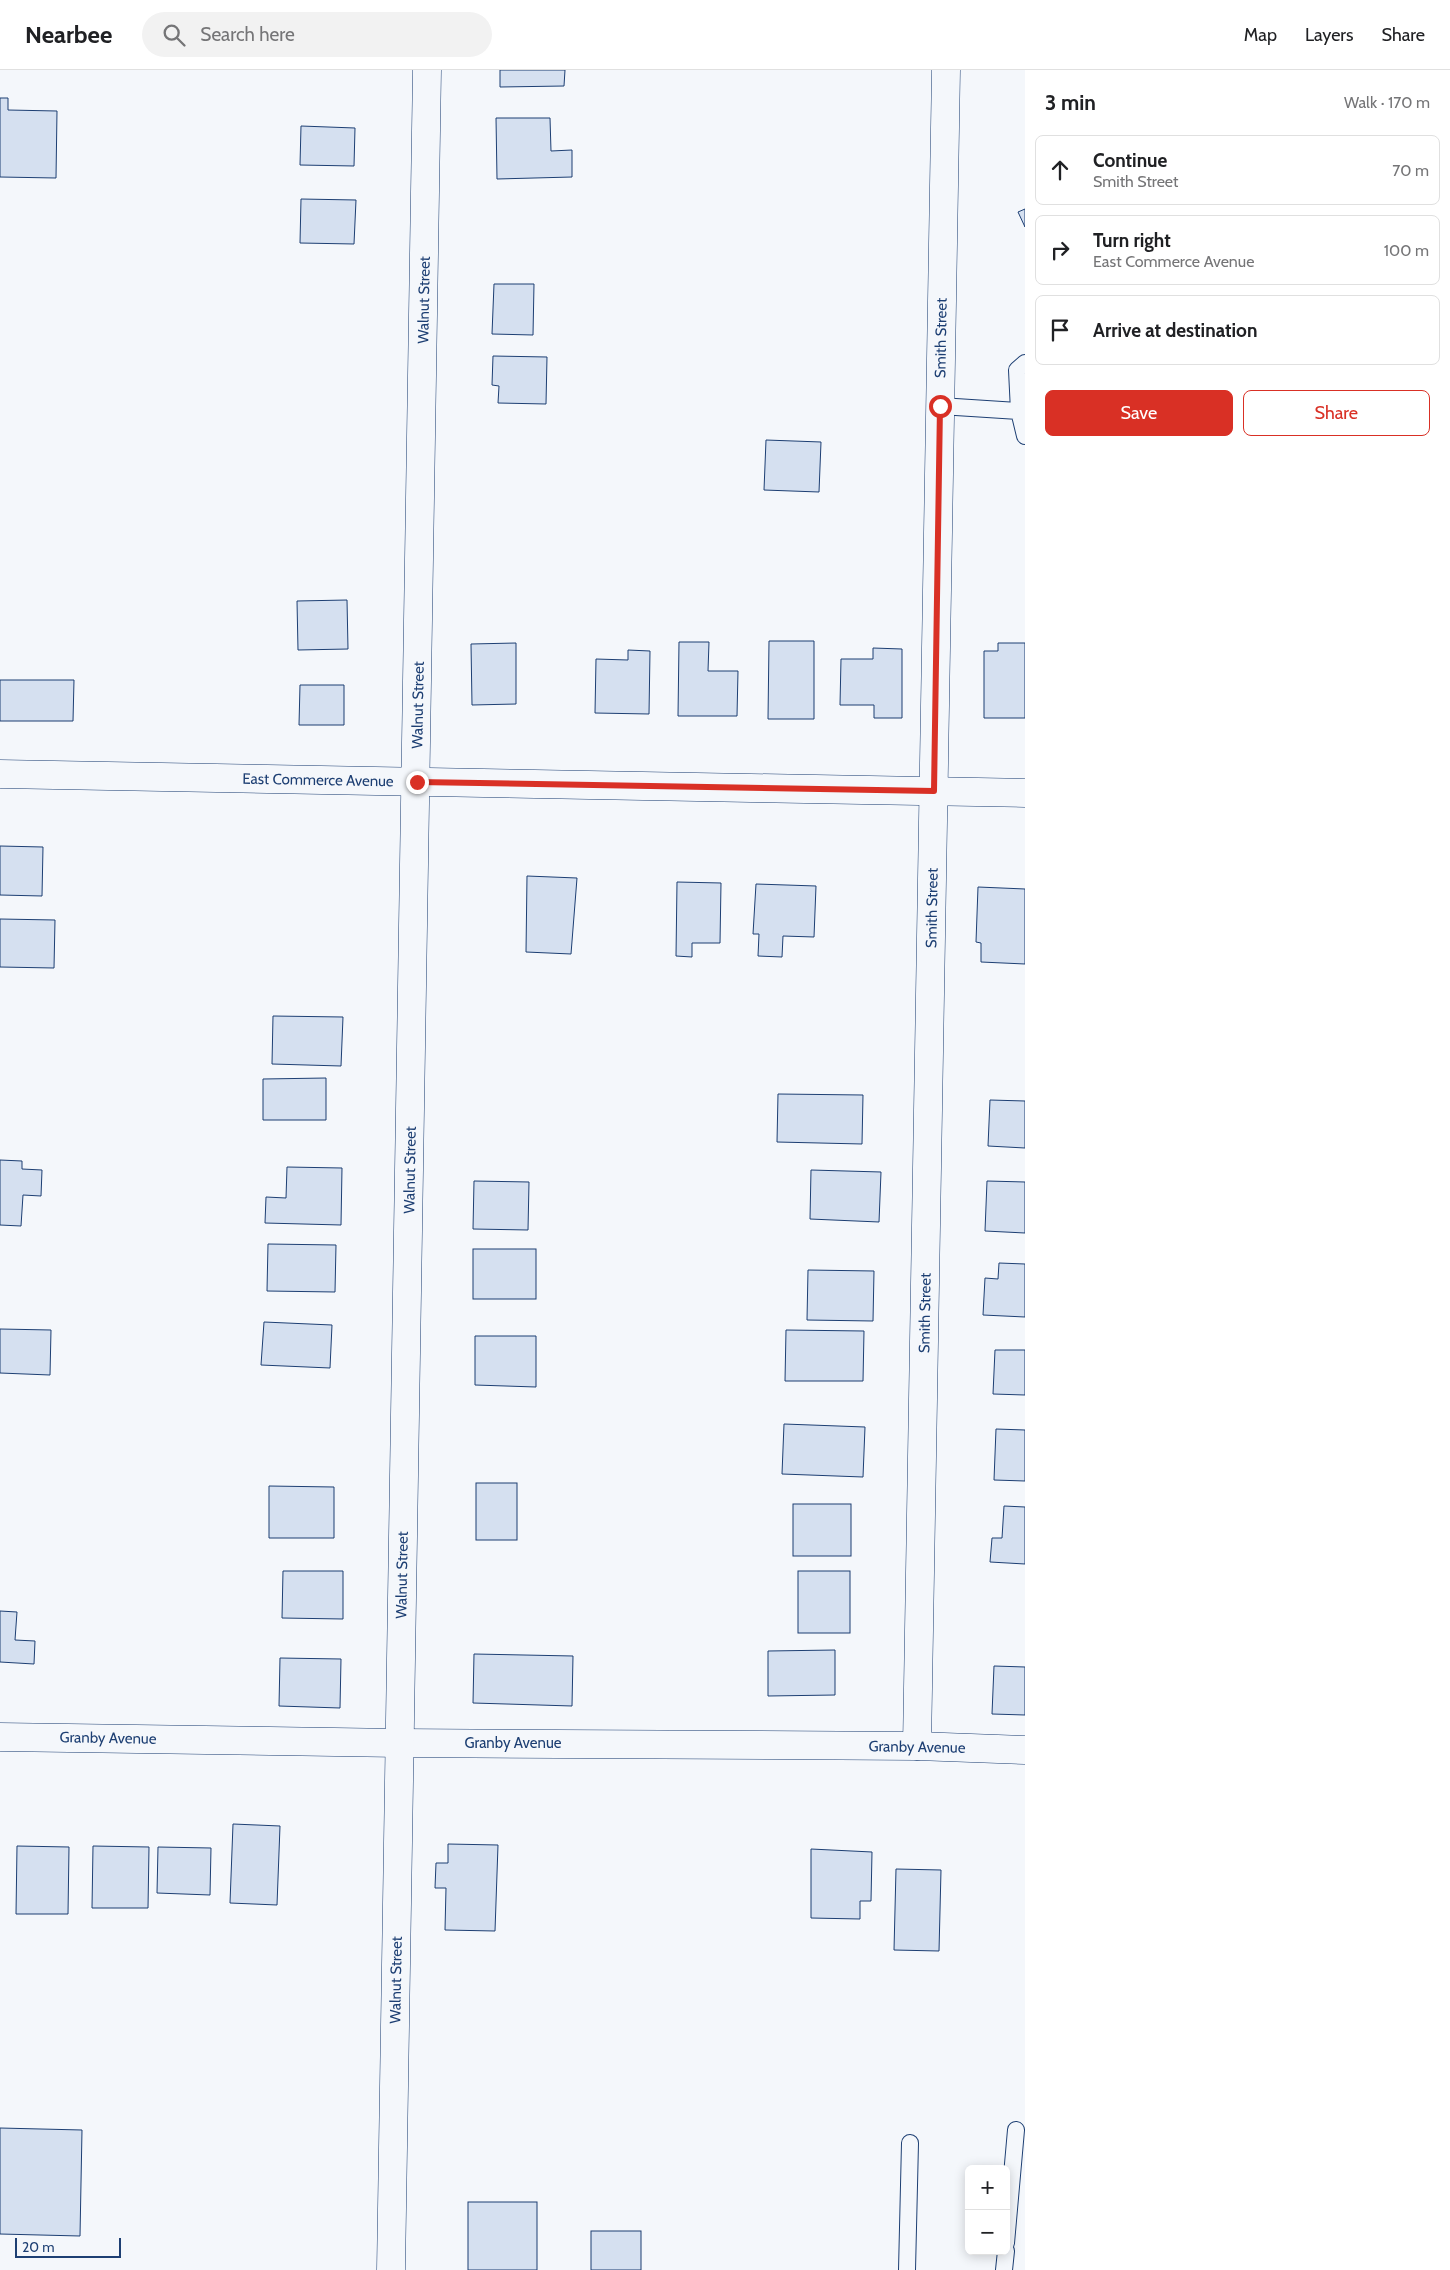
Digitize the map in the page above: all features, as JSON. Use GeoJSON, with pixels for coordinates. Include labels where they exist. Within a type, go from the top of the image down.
{"type":"FeatureCollection","features":[{"type":"Feature","properties":{"kind":"street","name":"Walnut Street"},"geometry":{"type":"LineString","coordinates":[[391,2270],[428,70]]}},
{"type":"Feature","properties":{"kind":"street","name":"Smith Street"},"geometry":{"type":"LineString","coordinates":[[917,1746],[946,70]]}},
{"type":"Feature","properties":{"kind":"street","name":"East Commerce Avenue"},"geometry":{"type":"LineString","coordinates":[[0,774],[1025,793]]}},
{"type":"Feature","properties":{"kind":"street","name":"Granby Avenue"},"geometry":{"type":"LineString","coordinates":[[0,1737],[399,1743],[917,1746],[1025,1750]]}},
{"type":"Feature","properties":{"kind":"lane"},"geometry":{"type":"LineString","coordinates":[[1025,363],[1017,370],[1019,411],[1025,436]]}},
{"type":"Feature","properties":{"kind":"lane"},"geometry":{"type":"LineString","coordinates":[[940,406],[1019,411]]}},
{"type":"Feature","properties":{"kind":"lane"},"geometry":{"type":"LineString","coordinates":[[1009,2210],[1016,2130]]}},
{"type":"Feature","properties":{"kind":"lane"},"geometry":{"type":"LineString","coordinates":[[907,2270],[910,2143]]}},
{"type":"Feature","properties":{"kind":"lane"},"geometry":{"type":"LineString","coordinates":[[1004,2270],[1006,2255]]}},
{"type":"Feature","properties":{"kind":"building"},"geometry":{"type":"Polygon","coordinates":[[[500,70],[565,70],[564,86],[500,87],[500,70]]]}},
{"type":"Feature","properties":{"kind":"building"},"geometry":{"type":"Polygon","coordinates":[[[0,98],[8,98],[8,110],[57,111],[56,178],[0,177],[0,98]]]}},
{"type":"Feature","properties":{"kind":"building"},"geometry":{"type":"Polygon","coordinates":[[[496,118],[550,118],[551,151],[572,150],[572,177],[497,179],[496,118]]]}},
{"type":"Feature","properties":{"kind":"building"},"geometry":{"type":"Polygon","coordinates":[[[301,126],[355,128],[354,166],[300,165],[301,126]]]}},
{"type":"Feature","properties":{"kind":"building"},"geometry":{"type":"Polygon","coordinates":[[[301,199],[356,200],[354,244],[300,243],[301,199]]]}},
{"type":"Feature","properties":{"kind":"building"},"geometry":{"type":"Polygon","coordinates":[[[1025,209],[1025,227],[1018,212],[1025,209]]]}},
{"type":"Feature","properties":{"kind":"building"},"geometry":{"type":"Polygon","coordinates":[[[494,284],[534,284],[533,335],[492,334],[494,284]]]}},
{"type":"Feature","properties":{"kind":"building"},"geometry":{"type":"Polygon","coordinates":[[[493,356],[547,357],[546,404],[498,403],[499,386],[492,385],[493,356]]]}},
{"type":"Feature","properties":{"kind":"building"},"geometry":{"type":"Polygon","coordinates":[[[766,440],[821,442],[819,492],[764,490],[766,440]]]}},
{"type":"Feature","properties":{"kind":"building"},"geometry":{"type":"Polygon","coordinates":[[[347,600],[348,649],[298,650],[297,601],[347,600]]]}},
{"type":"Feature","properties":{"kind":"building"},"geometry":{"type":"Polygon","coordinates":[[[769,641],[814,641],[814,719],[768,719],[769,641]]]}},
{"type":"Feature","properties":{"kind":"building"},"geometry":{"type":"Polygon","coordinates":[[[679,642],[709,642],[708,671],[738,671],[737,716],[678,716],[679,642]]]}},
{"type":"Feature","properties":{"kind":"building"},"geometry":{"type":"Polygon","coordinates":[[[516,643],[516,704],[472,705],[471,644],[516,643]]]}},
{"type":"Feature","properties":{"kind":"building"},"geometry":{"type":"Polygon","coordinates":[[[998,643],[1025,643],[1025,718],[984,718],[984,651],[998,651],[998,643]]]}},
{"type":"Feature","properties":{"kind":"building"},"geometry":{"type":"Polygon","coordinates":[[[873,648],[902,649],[902,718],[874,718],[874,705],[840,705],[841,659],[873,659],[873,648]]]}},
{"type":"Feature","properties":{"kind":"building"},"geometry":{"type":"Polygon","coordinates":[[[628,650],[650,651],[649,714],[595,713],[596,659],[628,660],[628,650]]]}},
{"type":"Feature","properties":{"kind":"building"},"geometry":{"type":"Polygon","coordinates":[[[0,680],[74,680],[73,721],[0,721],[0,680]]]}},
{"type":"Feature","properties":{"kind":"building"},"geometry":{"type":"Polygon","coordinates":[[[300,685],[344,685],[344,725],[299,725],[300,685]]]}},
{"type":"Feature","properties":{"kind":"building"},"geometry":{"type":"Polygon","coordinates":[[[0,846],[43,847],[42,896],[0,895],[0,846]]]}},
{"type":"Feature","properties":{"kind":"building"},"geometry":{"type":"Polygon","coordinates":[[[527,876],[577,878],[571,954],[526,952],[527,876]]]}},
{"type":"Feature","properties":{"kind":"building"},"geometry":{"type":"Polygon","coordinates":[[[677,882],[721,883],[720,943],[692,943],[692,957],[676,956],[677,882]]]}},
{"type":"Feature","properties":{"kind":"building"},"geometry":{"type":"Polygon","coordinates":[[[756,884],[816,886],[814,937],[783,936],[782,957],[758,956],[759,934],[753,934],[756,884]]]}},
{"type":"Feature","properties":{"kind":"building"},"geometry":{"type":"Polygon","coordinates":[[[978,887],[1025,889],[1025,964],[981,962],[981,943],[976,942],[978,887]]]}},
{"type":"Feature","properties":{"kind":"building"},"geometry":{"type":"Polygon","coordinates":[[[0,919],[55,920],[54,968],[0,967],[0,919]]]}},
{"type":"Feature","properties":{"kind":"building"},"geometry":{"type":"Polygon","coordinates":[[[273,1016],[343,1017],[341,1066],[272,1064],[273,1016]]]}},
{"type":"Feature","properties":{"kind":"building"},"geometry":{"type":"Polygon","coordinates":[[[326,1078],[326,1120],[263,1120],[263,1079],[326,1078]]]}},
{"type":"Feature","properties":{"kind":"building"},"geometry":{"type":"Polygon","coordinates":[[[778,1094],[863,1095],[862,1144],[777,1142],[778,1094]]]}},
{"type":"Feature","properties":{"kind":"building"},"geometry":{"type":"Polygon","coordinates":[[[990,1100],[1025,1101],[1025,1148],[988,1146],[990,1100]]]}},
{"type":"Feature","properties":{"kind":"building"},"geometry":{"type":"Polygon","coordinates":[[[0,1160],[22,1161],[22,1169],[42,1170],[41,1196],[23,1195],[21,1226],[0,1225],[0,1160]]]}},
{"type":"Feature","properties":{"kind":"building"},"geometry":{"type":"Polygon","coordinates":[[[287,1167],[342,1168],[341,1225],[265,1223],[266,1197],[286,1198],[287,1167]]]}},
{"type":"Feature","properties":{"kind":"building"},"geometry":{"type":"Polygon","coordinates":[[[811,1170],[881,1172],[879,1222],[810,1219],[811,1170]]]}},
{"type":"Feature","properties":{"kind":"building"},"geometry":{"type":"Polygon","coordinates":[[[474,1181],[529,1182],[528,1230],[473,1229],[474,1181]]]}},
{"type":"Feature","properties":{"kind":"building"},"geometry":{"type":"Polygon","coordinates":[[[987,1181],[1025,1182],[1025,1233],[985,1231],[987,1181]]]}},
{"type":"Feature","properties":{"kind":"building"},"geometry":{"type":"Polygon","coordinates":[[[268,1244],[336,1245],[335,1292],[267,1291],[268,1244]]]}},
{"type":"Feature","properties":{"kind":"building"},"geometry":{"type":"Polygon","coordinates":[[[473,1249],[536,1249],[536,1299],[473,1299],[473,1249]]]}},
{"type":"Feature","properties":{"kind":"building"},"geometry":{"type":"Polygon","coordinates":[[[999,1263],[1025,1264],[1025,1317],[983,1315],[985,1278],[998,1279],[999,1263]]]}},
{"type":"Feature","properties":{"kind":"building"},"geometry":{"type":"Polygon","coordinates":[[[808,1270],[874,1271],[873,1321],[807,1320],[808,1270]]]}},
{"type":"Feature","properties":{"kind":"building"},"geometry":{"type":"Polygon","coordinates":[[[264,1322],[332,1325],[330,1368],[261,1365],[264,1322]]]}},
{"type":"Feature","properties":{"kind":"building"},"geometry":{"type":"Polygon","coordinates":[[[0,1329],[51,1330],[50,1375],[0,1373],[0,1329]]]}},
{"type":"Feature","properties":{"kind":"building"},"geometry":{"type":"Polygon","coordinates":[[[786,1330],[864,1331],[863,1381],[785,1381],[786,1330]]]}},
{"type":"Feature","properties":{"kind":"building"},"geometry":{"type":"Polygon","coordinates":[[[475,1336],[536,1336],[536,1387],[475,1385],[475,1336]]]}},
{"type":"Feature","properties":{"kind":"building"},"geometry":{"type":"Polygon","coordinates":[[[995,1350],[1025,1350],[1025,1395],[993,1394],[995,1350]]]}},
{"type":"Feature","properties":{"kind":"building"},"geometry":{"type":"Polygon","coordinates":[[[784,1424],[865,1427],[863,1477],[782,1474],[784,1424]]]}},
{"type":"Feature","properties":{"kind":"building"},"geometry":{"type":"Polygon","coordinates":[[[996,1429],[1025,1430],[1025,1481],[994,1480],[996,1429]]]}},
{"type":"Feature","properties":{"kind":"building"},"geometry":{"type":"Polygon","coordinates":[[[476,1483],[517,1483],[517,1540],[476,1540],[476,1483]]]}},
{"type":"Feature","properties":{"kind":"building"},"geometry":{"type":"Polygon","coordinates":[[[269,1486],[334,1487],[334,1538],[269,1538],[269,1486]]]}},
{"type":"Feature","properties":{"kind":"building"},"geometry":{"type":"Polygon","coordinates":[[[793,1504],[851,1504],[851,1556],[793,1556],[793,1504]]]}},
{"type":"Feature","properties":{"kind":"building"},"geometry":{"type":"Polygon","coordinates":[[[1004,1506],[1025,1507],[1025,1564],[990,1562],[992,1538],[1002,1538],[1004,1506]]]}},
{"type":"Feature","properties":{"kind":"building"},"geometry":{"type":"Polygon","coordinates":[[[283,1571],[343,1571],[343,1619],[282,1618],[283,1571]]]}},
{"type":"Feature","properties":{"kind":"building"},"geometry":{"type":"Polygon","coordinates":[[[798,1571],[850,1571],[850,1633],[798,1633],[798,1571]]]}},
{"type":"Feature","properties":{"kind":"building"},"geometry":{"type":"Polygon","coordinates":[[[0,1611],[17,1612],[15,1640],[35,1641],[34,1664],[0,1662],[0,1611]]]}},
{"type":"Feature","properties":{"kind":"building"},"geometry":{"type":"Polygon","coordinates":[[[835,1650],[835,1695],[768,1696],[768,1651],[835,1650]]]}},
{"type":"Feature","properties":{"kind":"building"},"geometry":{"type":"Polygon","coordinates":[[[474,1654],[573,1656],[572,1706],[473,1703],[474,1654]]]}},
{"type":"Feature","properties":{"kind":"building"},"geometry":{"type":"Polygon","coordinates":[[[280,1658],[341,1659],[340,1708],[279,1706],[280,1658]]]}},
{"type":"Feature","properties":{"kind":"building"},"geometry":{"type":"Polygon","coordinates":[[[994,1666],[1025,1667],[1025,1715],[992,1714],[994,1666]]]}},
{"type":"Feature","properties":{"kind":"building"},"geometry":{"type":"Polygon","coordinates":[[[233,1824],[280,1826],[277,1905],[230,1903],[233,1824]]]}},
{"type":"Feature","properties":{"kind":"building"},"geometry":{"type":"Polygon","coordinates":[[[448,1844],[498,1845],[495,1931],[445,1930],[446,1888],[435,1888],[436,1863],[448,1863],[448,1844]]]}},
{"type":"Feature","properties":{"kind":"building"},"geometry":{"type":"Polygon","coordinates":[[[17,1846],[69,1847],[68,1914],[16,1914],[17,1846]]]}},
{"type":"Feature","properties":{"kind":"building"},"geometry":{"type":"Polygon","coordinates":[[[93,1846],[149,1847],[148,1908],[92,1908],[93,1846]]]}},
{"type":"Feature","properties":{"kind":"building"},"geometry":{"type":"Polygon","coordinates":[[[158,1847],[211,1848],[210,1895],[157,1893],[158,1847]]]}},
{"type":"Feature","properties":{"kind":"building"},"geometry":{"type":"Polygon","coordinates":[[[811,1849],[872,1852],[871,1901],[860,1901],[860,1919],[811,1918],[811,1849]]]}},
{"type":"Feature","properties":{"kind":"building"},"geometry":{"type":"Polygon","coordinates":[[[896,1869],[941,1870],[939,1951],[894,1950],[896,1869]]]}},
{"type":"Feature","properties":{"kind":"building"},"geometry":{"type":"Polygon","coordinates":[[[0,2128],[82,2130],[80,2236],[0,2234],[0,2128]]]}},
{"type":"Feature","properties":{"kind":"building"},"geometry":{"type":"Polygon","coordinates":[[[468,2202],[537,2202],[537,2270],[468,2270],[468,2202]]]}},
{"type":"Feature","properties":{"kind":"building"},"geometry":{"type":"Polygon","coordinates":[[[591,2231],[641,2231],[641,2270],[591,2270],[591,2231]]]}},
{"type":"Feature","properties":{"kind":"route"},"geometry":{"type":"LineString","coordinates":[[417,782],[934,791],[940,406]]}}]}
